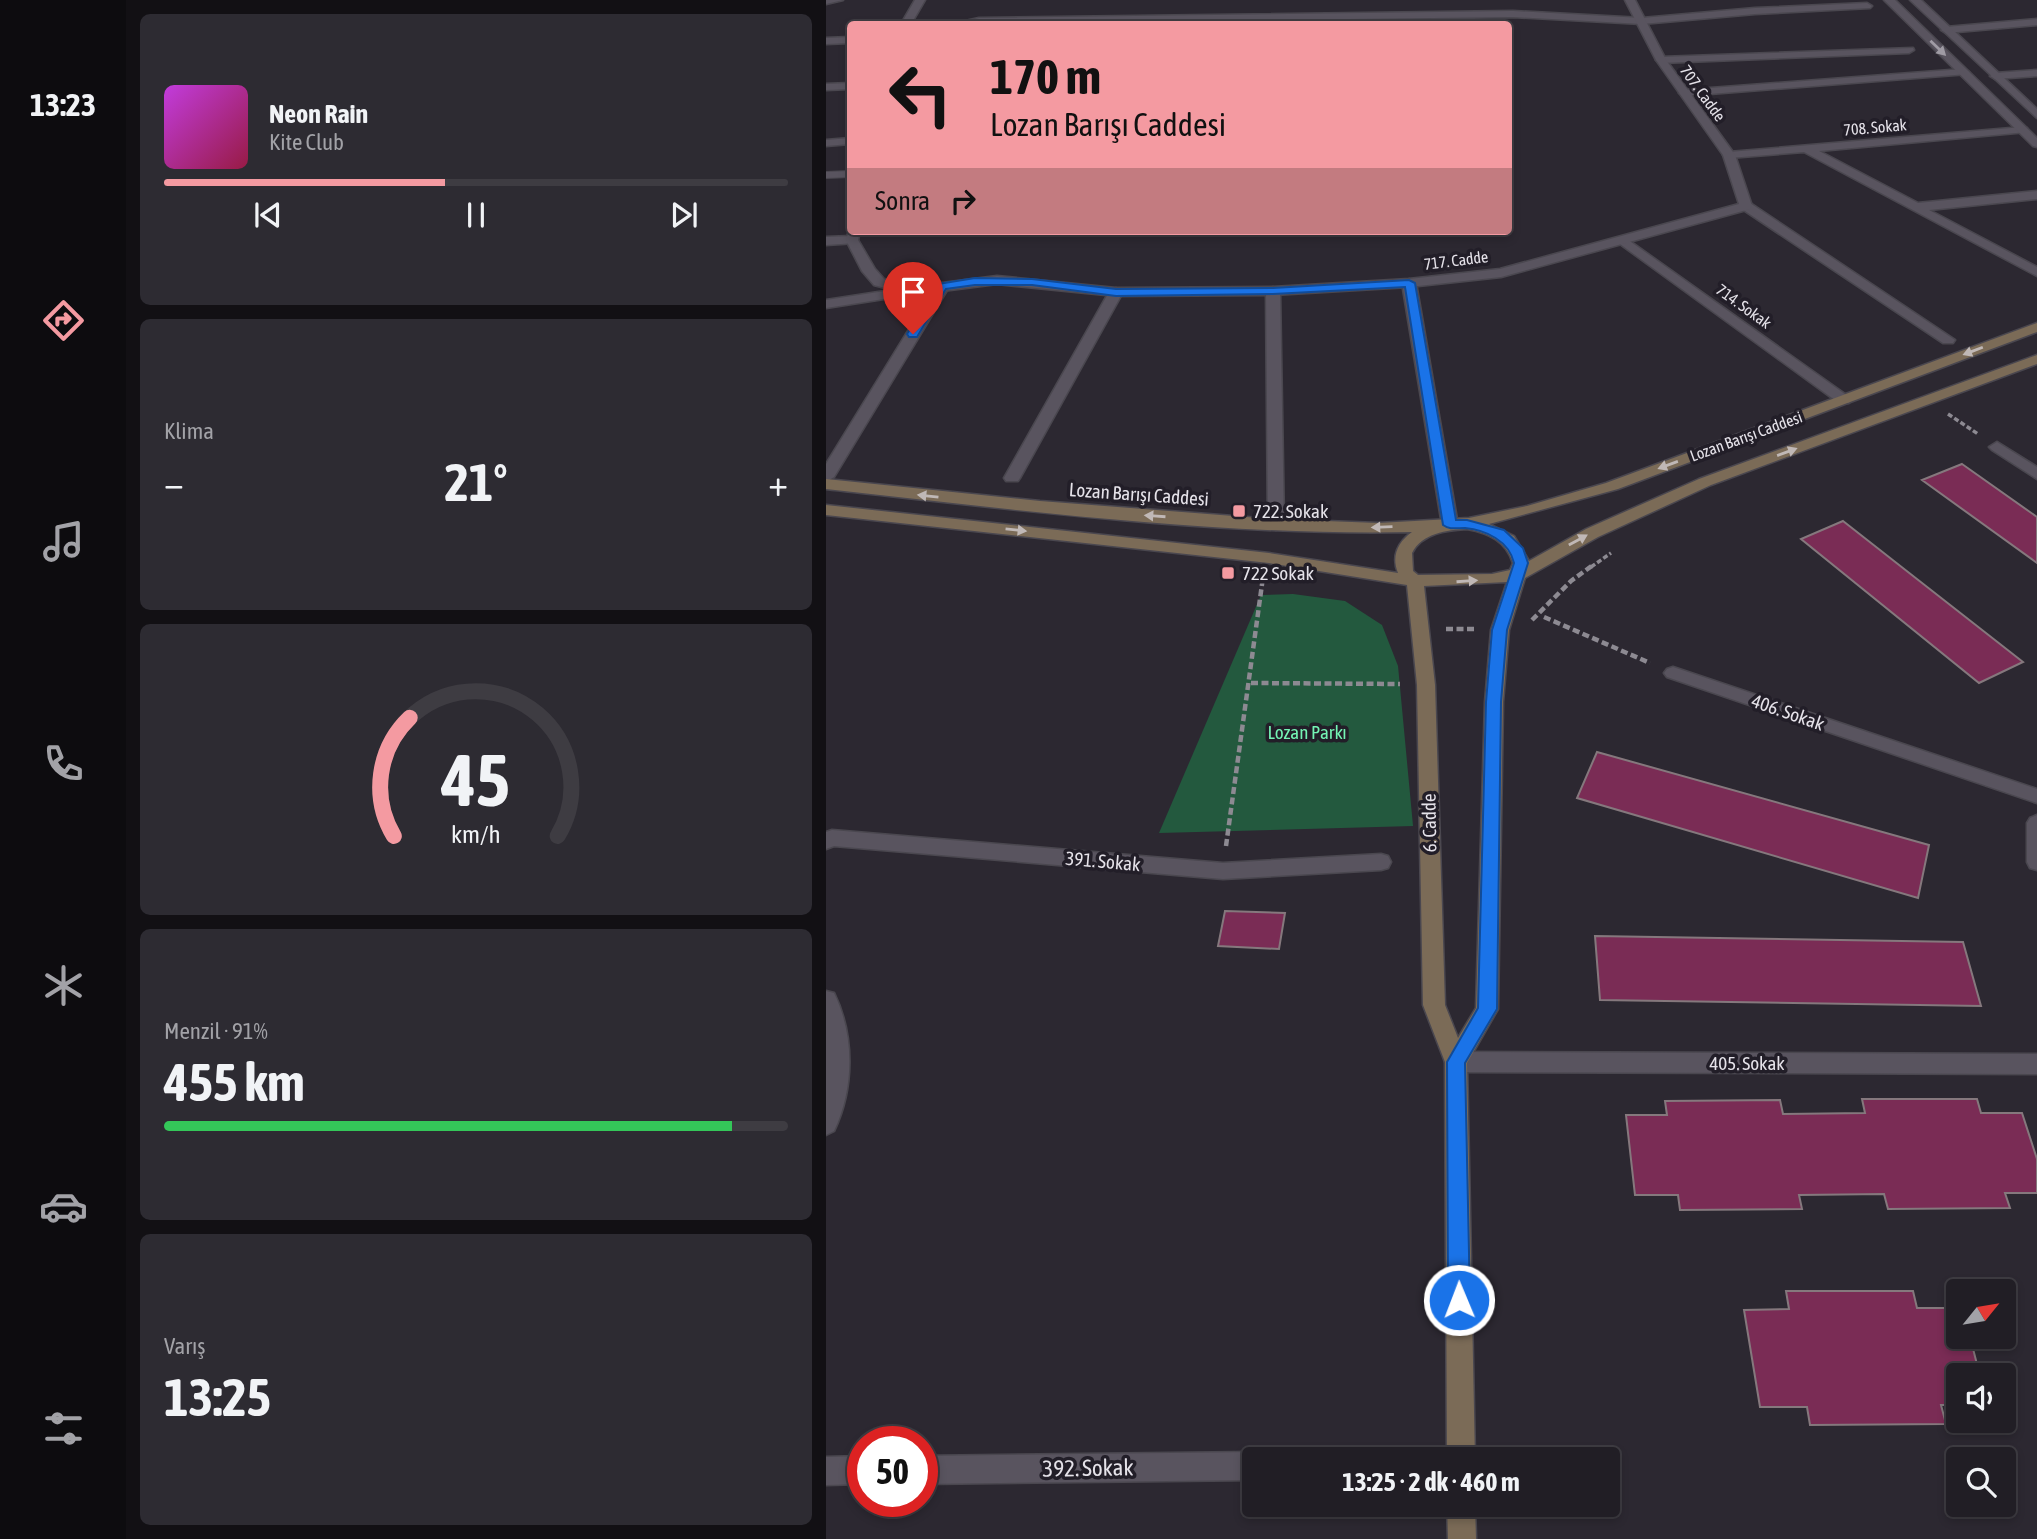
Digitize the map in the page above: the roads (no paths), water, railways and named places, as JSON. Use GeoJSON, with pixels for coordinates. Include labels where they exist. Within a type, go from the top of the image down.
{"type":"FeatureCollection","features":[{"type":"Feature","properties":{"kind":"main road","name":"Lozan Barışı Caddesi"},"geometry":{"type":"LineString","coordinates":[[1415,581],[1408,577],[1403,566],[1403,555],[1409,544],[1426,531],[1544,506],[1612,486],[2037,327]]}},
{"type":"Feature","properties":{"kind":"main road","name":"Lozan Barışı Caddesi"},"geometry":{"type":"LineString","coordinates":[[826,510],[1269,558],[1415,581],[1465,581],[1519,574],[1592,533],[1705,482],[2037,359]]}},
{"type":"Feature","properties":{"kind":"main road","name":"Lozan Barışı Caddesi"},"geometry":{"type":"LineString","coordinates":[[826,484],[998,504],[1276,525],[1360,528],[1467,524],[1499,533],[1518,551],[1521,563],[1519,574]]}},
{"type":"Feature","properties":{"kind":"main road"},"geometry":{"type":"LineString","coordinates":[[1456,1062],[1487,1009],[1494,702],[1500,630],[1519,574]]}},
{"type":"Feature","properties":{"kind":"main road","name":"6. Cadde"},"geometry":{"type":"LineString","coordinates":[[1415,581],[1426,685],[1434,1006],[1456,1062],[1461,1447]]}},
{"type":"Feature","properties":{"kind":"main road"},"geometry":{"type":"LineString","coordinates":[[1461,1517],[1462,1539]]}},
{"type":"Feature","properties":{"kind":"street"},"geometry":{"type":"LineString","coordinates":[[826,1],[838,0]]}},
{"type":"Feature","properties":{"kind":"street"},"geometry":{"type":"LineString","coordinates":[[908,21],[920,0]]}},
{"type":"Feature","properties":{"kind":"street"},"geometry":{"type":"LineString","coordinates":[[1510,0],[1513,14]]}},
{"type":"Feature","properties":{"kind":"street","name":"707. Cadde"},"geometry":{"type":"LineString","coordinates":[[1630,0],[1661,60],[1729,155],[1746,206]]}},
{"type":"Feature","properties":{"kind":"street"},"geometry":{"type":"LineString","coordinates":[[1747,0],[1755,11]]}},
{"type":"Feature","properties":{"kind":"street"},"geometry":{"type":"LineString","coordinates":[[1889,0],[2037,144]]}},
{"type":"Feature","properties":{"kind":"street"},"geometry":{"type":"LineString","coordinates":[[1915,0],[2037,115]]}},
{"type":"Feature","properties":{"kind":"street"},"geometry":{"type":"LineString","coordinates":[[979,21],[1058,15],[1387,12],[1513,14],[1642,21],[1755,11],[1867,6]]}},
{"type":"Feature","properties":{"kind":"street"},"geometry":{"type":"LineString","coordinates":[[1946,30],[2037,22]]}},
{"type":"Feature","properties":{"kind":"street"},"geometry":{"type":"LineString","coordinates":[[826,41],[847,40]]}},
{"type":"Feature","properties":{"kind":"street"},"geometry":{"type":"LineString","coordinates":[[1661,60],[1909,50]]}},
{"type":"Feature","properties":{"kind":"street"},"geometry":{"type":"LineString","coordinates":[[1684,93],[1964,72]]}},
{"type":"Feature","properties":{"kind":"street"},"geometry":{"type":"LineString","coordinates":[[1995,76],[2037,73]]}},
{"type":"Feature","properties":{"kind":"street"},"geometry":{"type":"LineString","coordinates":[[826,88],[847,86]]}},
{"type":"Feature","properties":{"kind":"street","name":"708. Sokak"},"geometry":{"type":"LineString","coordinates":[[1729,155],[2023,130]]}},
{"type":"Feature","properties":{"kind":"street"},"geometry":{"type":"LineString","coordinates":[[826,143],[847,141]]}},
{"type":"Feature","properties":{"kind":"street"},"geometry":{"type":"LineString","coordinates":[[1807,149],[2037,272]]}},
{"type":"Feature","properties":{"kind":"street"},"geometry":{"type":"LineString","coordinates":[[1918,207],[2037,195]]}},
{"type":"Feature","properties":{"kind":"street"},"geometry":{"type":"LineString","coordinates":[[1746,206],[1948,340]]}},
{"type":"Feature","properties":{"kind":"street","name":"717. Cadde"},"geometry":{"type":"LineString","coordinates":[[826,304],[997,280],[1116,292],[1273,291],[1409,283],[1501,273],[1746,206]]}},
{"type":"Feature","properties":{"kind":"street"},"geometry":{"type":"LineString","coordinates":[[826,241],[853,235],[869,271],[879,282],[911,291]]}},
{"type":"Feature","properties":{"kind":"street","name":"714. Sokak"},"geometry":{"type":"LineString","coordinates":[[1624,241],[1844,400]]}},
{"type":"Feature","properties":{"kind":"street"},"geometry":{"type":"LineString","coordinates":[[1409,283],[1450,525]]}},
{"type":"Feature","properties":{"kind":"street"},"geometry":{"type":"LineString","coordinates":[[826,477],[942,287]]}},
{"type":"Feature","properties":{"kind":"street"},"geometry":{"type":"LineString","coordinates":[[1273,291],[1276,525]]}},
{"type":"Feature","properties":{"kind":"street"},"geometry":{"type":"LineString","coordinates":[[1012,478],[1116,292]]}},
{"type":"Feature","properties":{"kind":"street"},"geometry":{"type":"LineString","coordinates":[[1997,447],[2037,474]]}},
{"type":"Feature","properties":{"kind":"street","name":"406. Sokak"},"geometry":{"type":"LineString","coordinates":[[1673,673],[2037,796]]}},
{"type":"Feature","properties":{"kind":"street"},"geometry":{"type":"LineString","coordinates":[[2037,823],[2037,862]]}},
{"type":"Feature","properties":{"kind":"street","name":"391. Sokak"},"geometry":{"type":"LineString","coordinates":[[826,841],[832,838],[1223,871],[1381,862]]}},
{"type":"Feature","properties":{"kind":"street"},"geometry":{"type":"LineString","coordinates":[[826,1000],[835,1032],[839,1082],[826,1124]]}},
{"type":"Feature","properties":{"kind":"street","name":"405. Sokak"},"geometry":{"type":"LineString","coordinates":[[1456,1062],[2037,1064]]}},
{"type":"Feature","properties":{"kind":"street","name":"392. Sokak"},"geometry":{"type":"LineString","coordinates":[[938,1470],[1242,1466]]}},
{"type":"Feature","properties":{"kind":"street"},"geometry":{"type":"LineString","coordinates":[[826,1471],[847,1470]]}},
{"type":"Feature","properties":{"kind":"lane"},"geometry":{"type":"LineString","coordinates":[[826,175],[847,174]]}},
{"type":"Feature","properties":{"kind":"place","name":"722. Sokak"},"geometry":{"type":"Point","coordinates":[1239,511]}},
{"type":"Feature","properties":{"kind":"place","name":"722 Sokak"},"geometry":{"type":"Point","coordinates":[1228,573]}},
{"type":"Feature","properties":{"kind":"park label","name":"Lozan Parkı"},"geometry":{"type":"Point","coordinates":[1307,732]}}]}
